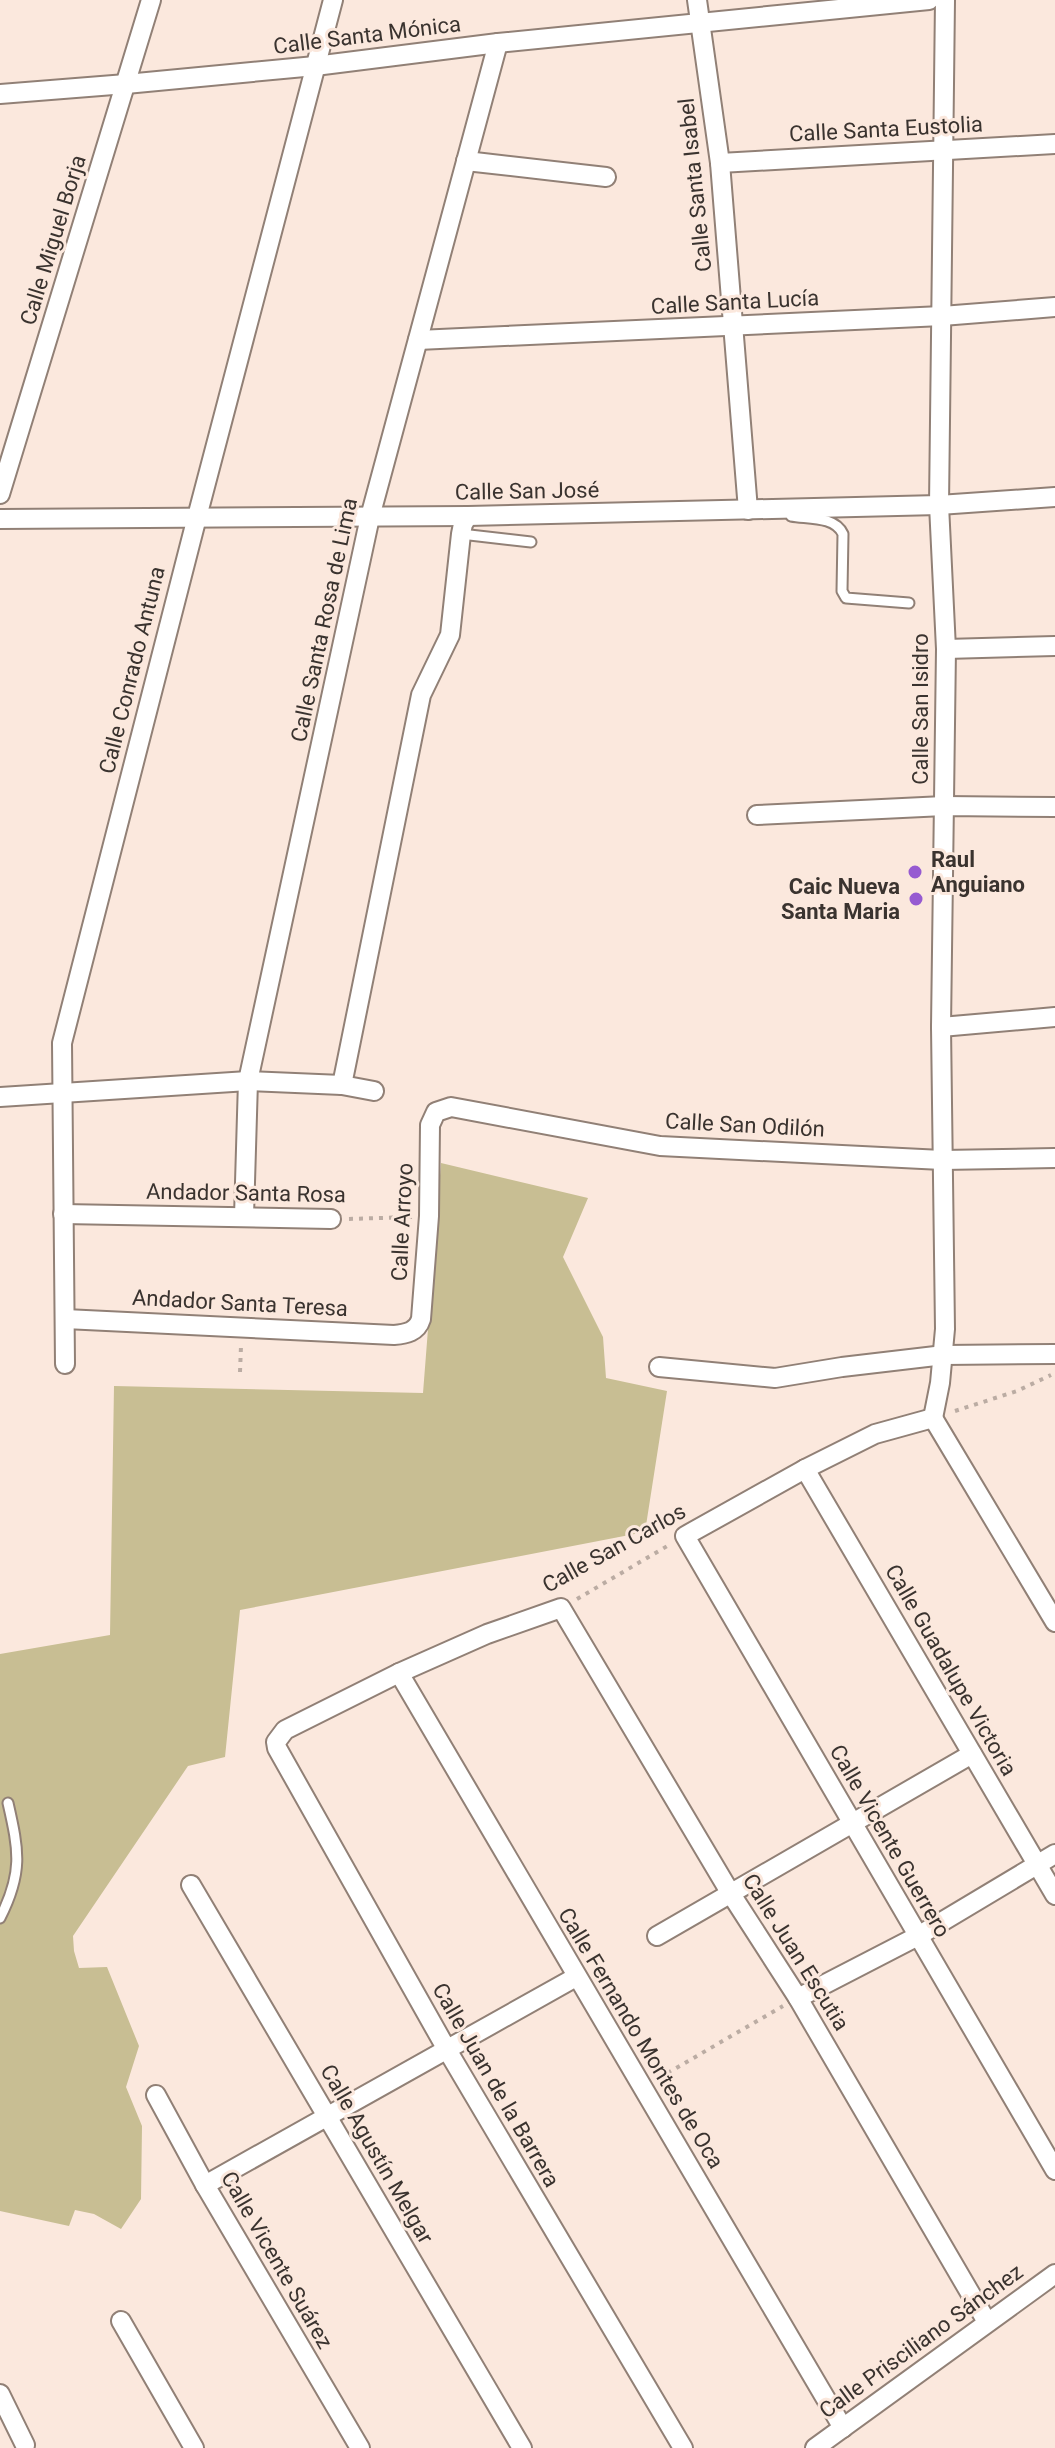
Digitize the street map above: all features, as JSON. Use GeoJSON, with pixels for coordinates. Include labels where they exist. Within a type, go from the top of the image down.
{"type":"FeatureCollection","features":[{"type":"Feature","properties":{"kind":"street","name":"Calle Miguel Borja"},"geometry":{"type":"LineString","coordinates":[[0,494],[151,0]]}},
{"type":"Feature","properties":{"kind":"street","name":"Calle Conrado Antuna"},"geometry":{"type":"LineString","coordinates":[[65,1364],[62,1043],[333,0]]}},
{"type":"Feature","properties":{"kind":"street","name":"Calle Santa Isabel"},"geometry":{"type":"LineString","coordinates":[[697,0],[720,163],[748,510]]}},
{"type":"Feature","properties":{"kind":"street","name":"Calle Santa Mónica"},"geometry":{"type":"LineString","coordinates":[[0,94],[315,66],[839,4],[929,0]]}},
{"type":"Feature","properties":{"kind":"street","name":"Calle San Isidro"},"geometry":{"type":"LineString","coordinates":[[934,1412],[944,1355],[945,1329],[941,1027],[946,649],[939,505],[945,0]]}},
{"type":"Feature","properties":{"kind":"street","name":"Calle Santa Rosa de Lima"},"geometry":{"type":"LineString","coordinates":[[244,1216],[248,1081],[370,517],[498,43]]}},
{"type":"Feature","properties":{"kind":"street","name":"Calle Santa Eustolia"},"geometry":{"type":"LineString","coordinates":[[720,163],[1055,144]]}},
{"type":"Feature","properties":{"kind":"street"},"geometry":{"type":"LineString","coordinates":[[466,161],[606,177]]}},
{"type":"Feature","properties":{"kind":"street","name":"Calle Santa Lucía"},"geometry":{"type":"LineString","coordinates":[[418,340],[942,316],[1055,307]]}},
{"type":"Feature","properties":{"kind":"street","name":"Calle San José"},"geometry":{"type":"LineString","coordinates":[[0,519],[370,517],[465,525],[748,510],[939,505],[1055,497]]}},
{"type":"Feature","properties":{"kind":"street"},"geometry":{"type":"LineString","coordinates":[[342,1085],[421,695],[450,635],[465,525]]}},
{"type":"Feature","properties":{"kind":"street"},"geometry":{"type":"LineString","coordinates":[[946,649],[1055,646]]}},
{"type":"Feature","properties":{"kind":"street"},"geometry":{"type":"LineString","coordinates":[[757,815],[944,806],[1055,807]]}},
{"type":"Feature","properties":{"kind":"street"},"geometry":{"type":"LineString","coordinates":[[941,1027],[1055,1017]]}},
{"type":"Feature","properties":{"kind":"street"},"geometry":{"type":"LineString","coordinates":[[0,1097],[248,1081],[342,1085],[374,1091]]}},
{"type":"Feature","properties":{"kind":"street","name":"Calle San Odilón"},"geometry":{"type":"LineString","coordinates":[[436,1112],[451,1107],[660,1146],[942,1160],[1055,1158]]}},
{"type":"Feature","properties":{"kind":"street","name":"Calle Arroyo"},"geometry":{"type":"LineString","coordinates":[[412,1331],[421,1319],[429,1216],[430,1125],[436,1112]]}},
{"type":"Feature","properties":{"kind":"street","name":"Andador Santa Rosa"},"geometry":{"type":"LineString","coordinates":[[63,1214],[331,1219]]}},
{"type":"Feature","properties":{"kind":"street","name":"Andador Santa Teresa"},"geometry":{"type":"LineString","coordinates":[[65,1319],[394,1335],[412,1331]]}},
{"type":"Feature","properties":{"kind":"street"},"geometry":{"type":"LineString","coordinates":[[659,1367],[775,1378],[944,1355],[1055,1354]]}},
{"type":"Feature","properties":{"kind":"street"},"geometry":{"type":"LineString","coordinates":[[934,1412],[1055,1622]]}},
{"type":"Feature","properties":{"kind":"street","name":"Calle San Carlos"},"geometry":{"type":"LineString","coordinates":[[685,1536],[875,1434],[934,1412]]}},
{"type":"Feature","properties":{"kind":"street","name":"Calle Guadalupe Victoria"},"geometry":{"type":"LineString","coordinates":[[805,1469],[1055,1895]]}},
{"type":"Feature","properties":{"kind":"street","name":"Calle Vicente Guerrero"},"geometry":{"type":"LineString","coordinates":[[685,1536],[1055,2170]]}},
{"type":"Feature","properties":{"kind":"street","name":"Calle San Carlos"},"geometry":{"type":"LineString","coordinates":[[276,1742],[285,1730],[399,1673],[487,1634],[561,1608]]}},
{"type":"Feature","properties":{"kind":"street","name":"Calle Juan Escutia"},"geometry":{"type":"LineString","coordinates":[[561,1608],[731,1894],[798,1998],[987,2322]]}},
{"type":"Feature","properties":{"kind":"street","name":"Calle Fernando Montes de Oca"},"geometry":{"type":"LineString","coordinates":[[399,1673],[843,2428]]}},
{"type":"Feature","properties":{"kind":"street","name":"Calle Juan de la Barrera"},"geometry":{"type":"LineString","coordinates":[[276,1742],[279,1754],[446,2048],[683,2448]]}},
{"type":"Feature","properties":{"kind":"street"},"geometry":{"type":"LineString","coordinates":[[657,1936],[972,1754]]}},
{"type":"Feature","properties":{"kind":"street"},"geometry":{"type":"LineString","coordinates":[[798,1998],[918,1936],[1055,1854]]}},
{"type":"Feature","properties":{"kind":"street","name":"Calle Agustín Melgar"},"geometry":{"type":"LineString","coordinates":[[191,1885],[522,2448]]}},
{"type":"Feature","properties":{"kind":"street"},"geometry":{"type":"LineString","coordinates":[[205,2185],[576,1977]]}},
{"type":"Feature","properties":{"kind":"street","name":"Calle Vicente Suárez"},"geometry":{"type":"LineString","coordinates":[[156,2095],[205,2185],[360,2448]]}},
{"type":"Feature","properties":{"kind":"street","name":"Calle Prisciliano Sánchez"},"geometry":{"type":"LineString","coordinates":[[819,2447],[1055,2274]]}},
{"type":"Feature","properties":{"kind":"street"},"geometry":{"type":"LineString","coordinates":[[121,2321],[194,2448]]}},
{"type":"Feature","properties":{"kind":"street"},"geometry":{"type":"LineString","coordinates":[[0,2394],[25,2445]]}},
{"type":"Feature","properties":{"kind":"lane"},"geometry":{"type":"LineString","coordinates":[[748,510],[837,524],[843,534],[843,595],[849,599],[909,603]]}},
{"type":"Feature","properties":{"kind":"lane"},"geometry":{"type":"LineString","coordinates":[[465,525],[531,542]]}},
{"type":"Feature","properties":{"kind":"lane"},"geometry":{"type":"LineString","coordinates":[[0,1918],[13,1893],[17,1872],[17,1841],[8,1803]]}},
{"type":"Feature","properties":{"kind":"path","name":"Andador Santa Rosa"},"geometry":{"type":"LineString","coordinates":[[331,1219],[429,1216]]}},
{"type":"Feature","properties":{"kind":"path"},"geometry":{"type":"LineString","coordinates":[[240,1372],[241,1326]]}},
{"type":"Feature","properties":{"kind":"path"},"geometry":{"type":"LineString","coordinates":[[934,1412],[1017,1391],[1055,1372]]}},
{"type":"Feature","properties":{"kind":"path","name":"Calle San Carlos"},"geometry":{"type":"LineString","coordinates":[[561,1608],[685,1536]]}},
{"type":"Feature","properties":{"kind":"path"},"geometry":{"type":"LineString","coordinates":[[643,2087],[798,1998]]}},
{"type":"Feature","properties":{"kind":"shaded area"},"geometry":{"type":"Polygon","coordinates":[[[441,1163],[588,1198],[563,1257],[603,1337],[606,1378],[667,1391],[645,1532],[240,1610],[225,1757],[188,1766],[73,1936],[79,1968],[107,1967],[139,2046],[126,2087],[142,2126],[141,2199],[121,2229],[94,2214],[75,2210],[69,2226],[0,2211],[0,1654],[110,1635],[114,1386],[423,1393],[441,1163]]]}},
{"type":"Feature","properties":{"kind":"place","name":"Raul Anguiano"},"geometry":{"type":"Point","coordinates":[915,872]}},
{"type":"Feature","properties":{"kind":"place","name":"Caic Nueva Santa Maria"},"geometry":{"type":"Point","coordinates":[916,899]}}]}
